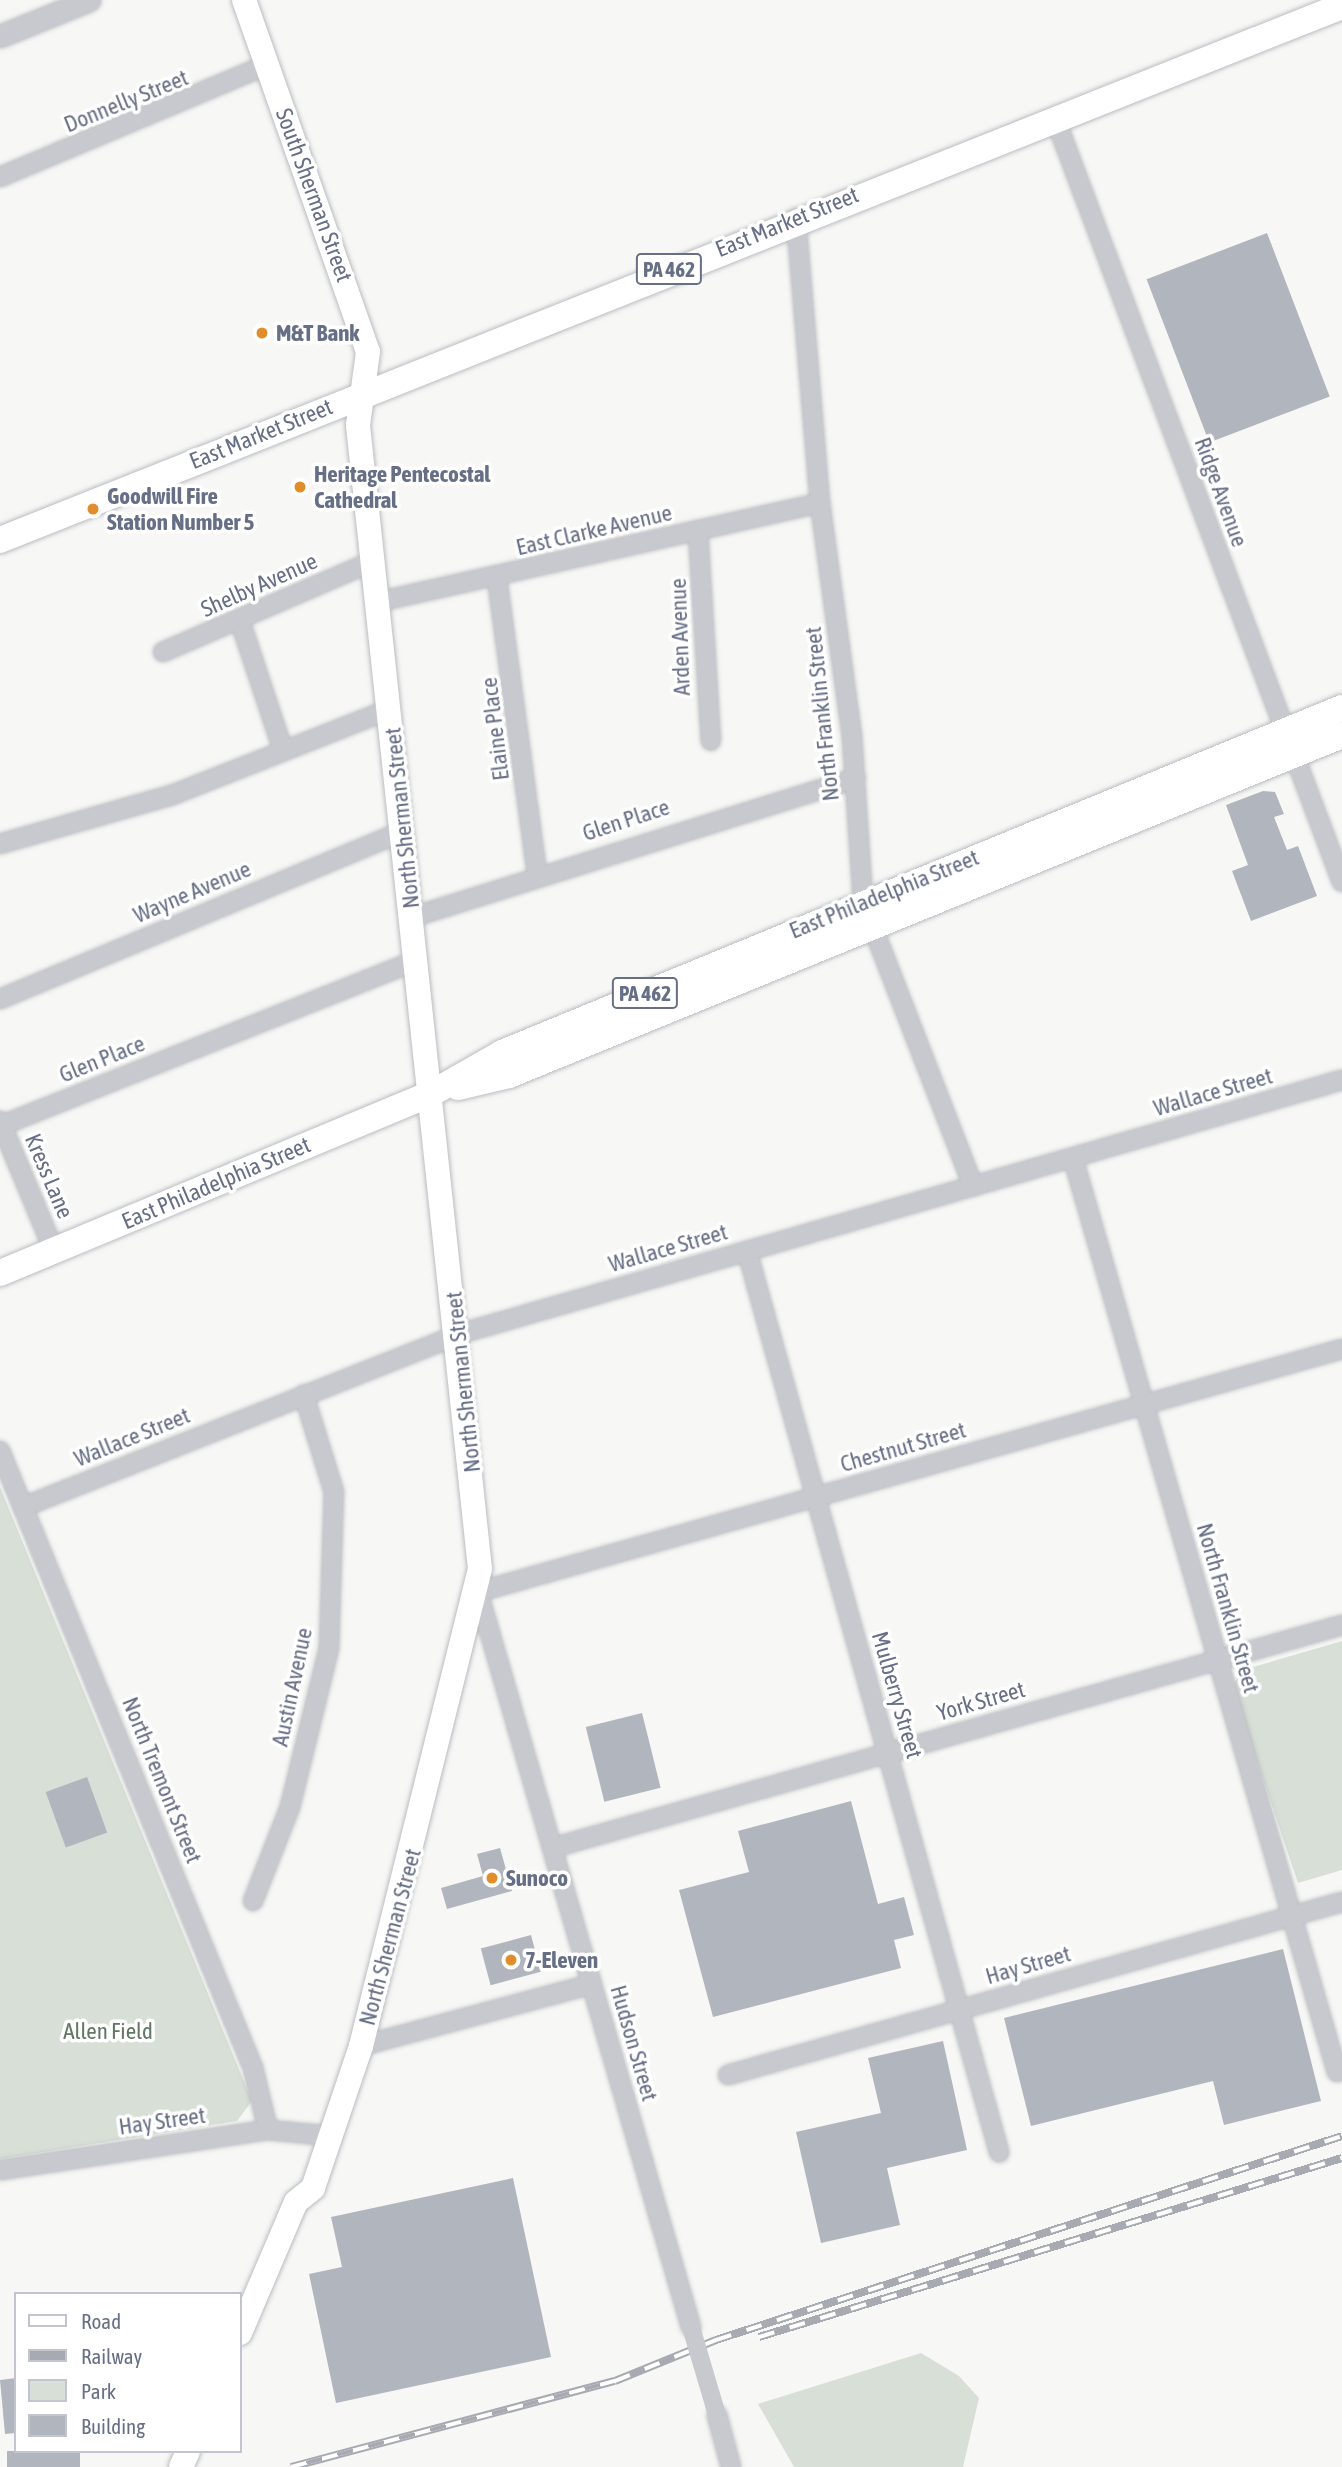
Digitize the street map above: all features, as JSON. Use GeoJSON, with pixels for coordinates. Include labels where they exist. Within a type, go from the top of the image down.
{"type":"FeatureCollection","features":[{"type":"Feature","properties":{"kind":"main road","name":"South Sherman Street"},"geometry":{"type":"LineString","coordinates":[[244,0],[368,352],[362,393]]}},
{"type":"Feature","properties":{"kind":"main road","name":"East Market Street"},"geometry":{"type":"LineString","coordinates":[[0,540],[796,218],[1342,6]]}},
{"type":"Feature","properties":{"kind":"main road","name":"North Sherman Street"},"geometry":{"type":"LineString","coordinates":[[242,2328],[296,2202],[313,2188],[361,2046],[478,1592],[480,1544],[358,425],[362,393]]}},
{"type":"Feature","properties":{"kind":"main road","name":"East Philadelphia Street"},"geometry":{"type":"LineString","coordinates":[[432,1093],[509,1075],[871,928],[1290,743],[1342,708]]}},
{"type":"Feature","properties":{"kind":"main road","name":"East Philadelphia Street"},"geometry":{"type":"LineString","coordinates":[[0,1273],[432,1093],[502,1053],[863,902],[1290,743],[1342,736]]}},
{"type":"Feature","properties":{"kind":"street"},"geometry":{"type":"LineString","coordinates":[[0,36],[89,0]]}},
{"type":"Feature","properties":{"kind":"street","name":"Donnelly Street"},"geometry":{"type":"LineString","coordinates":[[0,177],[267,65]]}},
{"type":"Feature","properties":{"kind":"street","name":"Ridge Avenue"},"geometry":{"type":"LineString","coordinates":[[1055,117],[1342,882]]}},
{"type":"Feature","properties":{"kind":"street","name":"North Franklin Street"},"geometry":{"type":"LineString","coordinates":[[796,218],[820,503],[856,778],[863,902],[973,1186]]}},
{"type":"Feature","properties":{"kind":"street","name":"East Clarke Avenue"},"geometry":{"type":"LineString","coordinates":[[377,602],[497,578],[820,503]]}},
{"type":"Feature","properties":{"kind":"street","name":"Arden Avenue"},"geometry":{"type":"LineString","coordinates":[[698,530],[711,741]]}},
{"type":"Feature","properties":{"kind":"street","name":"Shelby Avenue"},"geometry":{"type":"LineString","coordinates":[[163,652],[240,621],[373,561]]}},
{"type":"Feature","properties":{"kind":"street","name":"Elaine Place"},"geometry":{"type":"LineString","coordinates":[[497,578],[537,874]]}},
{"type":"Feature","properties":{"kind":"street"},"geometry":{"type":"LineString","coordinates":[[240,621],[284,750]]}},
{"type":"Feature","properties":{"kind":"street"},"geometry":{"type":"LineString","coordinates":[[0,844],[172,795],[390,709]]}},
{"type":"Feature","properties":{"kind":"street","name":"Glen Place"},"geometry":{"type":"LineString","coordinates":[[413,917],[537,874],[856,778]]}},
{"type":"Feature","properties":{"kind":"street","name":"Wayne Avenue"},"geometry":{"type":"LineString","coordinates":[[0,999],[403,831]]}},
{"type":"Feature","properties":{"kind":"street","name":"Glen Place"},"geometry":{"type":"LineString","coordinates":[[1,1124],[418,960]]}},
{"type":"Feature","properties":{"kind":"street","name":"Wallace Street"},"geometry":{"type":"LineString","coordinates":[[23,1507],[458,1334],[1342,1080]]}},
{"type":"Feature","properties":{"kind":"street","name":"Kress Lane"},"geometry":{"type":"LineString","coordinates":[[1,1124],[54,1251]]}},
{"type":"Feature","properties":{"kind":"street","name":"North Franklin Street"},"geometry":{"type":"LineString","coordinates":[[1073,1158],[1292,1916],[1340,2071]]}},
{"type":"Feature","properties":{"kind":"street","name":"Mulberry Street"},"geometry":{"type":"LineString","coordinates":[[747,1251],[999,2152]]}},
{"type":"Feature","properties":{"kind":"street","name":"Chestnut Street"},"geometry":{"type":"LineString","coordinates":[[478,1592],[1342,1349]]}},
{"type":"Feature","properties":{"kind":"street","name":"Austin Avenue"},"geometry":{"type":"LineString","coordinates":[[253,1901],[290,1807],[329,1648],[334,1492],[304,1395]]}},
{"type":"Feature","properties":{"kind":"street","name":"North Tremont Street"},"geometry":{"type":"LineString","coordinates":[[0,1451],[253,2068],[268,2130]]}},
{"type":"Feature","properties":{"kind":"street","name":"Hudson Street"},"geometry":{"type":"LineString","coordinates":[[478,1592],[731,2467]]}},
{"type":"Feature","properties":{"kind":"street","name":"York Street"},"geometry":{"type":"LineString","coordinates":[[552,1848],[1342,1625]]}},
{"type":"Feature","properties":{"kind":"street","name":"Hay Street"},"geometry":{"type":"LineString","coordinates":[[728,2075],[1342,1902]]}},
{"type":"Feature","properties":{"kind":"street"},"geometry":{"type":"LineString","coordinates":[[361,2046],[592,1984]]}},
{"type":"Feature","properties":{"kind":"street","name":"Hay Street"},"geometry":{"type":"LineString","coordinates":[[0,2170],[268,2130],[332,2136]]}},
{"type":"Feature","properties":{"kind":"green space","name":"Allen Field"},"geometry":{"type":"Polygon","coordinates":[[[0,1487],[252,2101],[237,2121],[0,2159],[0,1487]]]}},
{"type":"Feature","properties":{"kind":"green space"},"geometry":{"type":"Polygon","coordinates":[[[1342,1641],[1342,1870],[1298,1883],[1232,1686],[1243,1670],[1342,1641]]]}},
{"type":"Feature","properties":{"kind":"green space"},"geometry":{"type":"Polygon","coordinates":[[[921,2353],[959,2376],[979,2398],[963,2467],[794,2467],[758,2404],[921,2353]]]}},
{"type":"Feature","properties":{"kind":"building"},"geometry":{"type":"Polygon","coordinates":[[[1267,233],[1330,396],[1209,443],[1147,279],[1267,233]]]}},
{"type":"Feature","properties":{"kind":"building"},"geometry":{"type":"Polygon","coordinates":[[[1263,791],[1275,792],[1284,814],[1274,817],[1287,850],[1298,846],[1317,896],[1251,921],[1232,871],[1248,865],[1226,805],[1263,791]]]}},
{"type":"Feature","properties":{"kind":"building"},"geometry":{"type":"Polygon","coordinates":[[[642,1713],[661,1788],[604,1802],[586,1727],[642,1713]]]}},
{"type":"Feature","properties":{"kind":"building"},"geometry":{"type":"Polygon","coordinates":[[[87,1777],[107,1832],[66,1847],[46,1792],[87,1777]]]}},
{"type":"Feature","properties":{"kind":"building"},"geometry":{"type":"Polygon","coordinates":[[[851,1801],[878,1904],[904,1897],[914,1935],[894,1940],[901,1968],[713,2017],[679,1890],[749,1872],[738,1831],[851,1801]]]}},
{"type":"Feature","properties":{"kind":"building","name":"Sunoco"},"geometry":{"type":"Polygon","coordinates":[[[500,1848],[512,1891],[447,1909],[441,1888],[483,1876],[477,1854],[500,1848]]]}},
{"type":"Feature","properties":{"kind":"building","name":"7-Eleven"},"geometry":{"type":"Polygon","coordinates":[[[531,1935],[541,1972],[491,1985],[481,1948],[531,1935]]]}},
{"type":"Feature","properties":{"kind":"building"},"geometry":{"type":"Polygon","coordinates":[[[1283,1949],[1321,2101],[1224,2125],[1213,2081],[1031,2126],[1004,2018],[1283,1949]]]}},
{"type":"Feature","properties":{"kind":"building"},"geometry":{"type":"Polygon","coordinates":[[[943,2041],[967,2150],[887,2168],[900,2225],[821,2243],[796,2132],[881,2113],[868,2058],[943,2041]]]}},
{"type":"Feature","properties":{"kind":"building"},"geometry":{"type":"Polygon","coordinates":[[[513,2178],[551,2357],[336,2403],[309,2274],[342,2267],[331,2217],[513,2178]]]}},
{"type":"Feature","properties":{"kind":"building"},"geometry":{"type":"Polygon","coordinates":[[[14,2378],[14,2433],[5,2434],[0,2380],[14,2378]]]}},
{"type":"Feature","properties":{"kind":"building"},"geometry":{"type":"Polygon","coordinates":[[[7,2451],[80,2453],[80,2467],[7,2467],[7,2451]]]}},
{"type":"Feature","properties":{"kind":"railway"},"geometry":{"type":"LineString","coordinates":[[291,2467],[615,2381],[716,2340],[1342,2136]]}},
{"type":"Feature","properties":{"kind":"railway"},"geometry":{"type":"LineString","coordinates":[[759,2337],[1342,2158]]}},
{"type":"Feature","properties":{"kind":"place","name":"M&T Bank"},"geometry":{"type":"Point","coordinates":[262,333]}},
{"type":"Feature","properties":{"kind":"place","name":"Heritage Pentecostal Cathedral"},"geometry":{"type":"Point","coordinates":[300,487]}},
{"type":"Feature","properties":{"kind":"place","name":"Goodwill Fire Station Number 5"},"geometry":{"type":"Point","coordinates":[93,509]}},
{"type":"Feature","properties":{"kind":"place","name":"Sunoco"},"geometry":{"type":"Point","coordinates":[492,1878]}},
{"type":"Feature","properties":{"kind":"place","name":"7-Eleven"},"geometry":{"type":"Point","coordinates":[511,1960]}}]}
